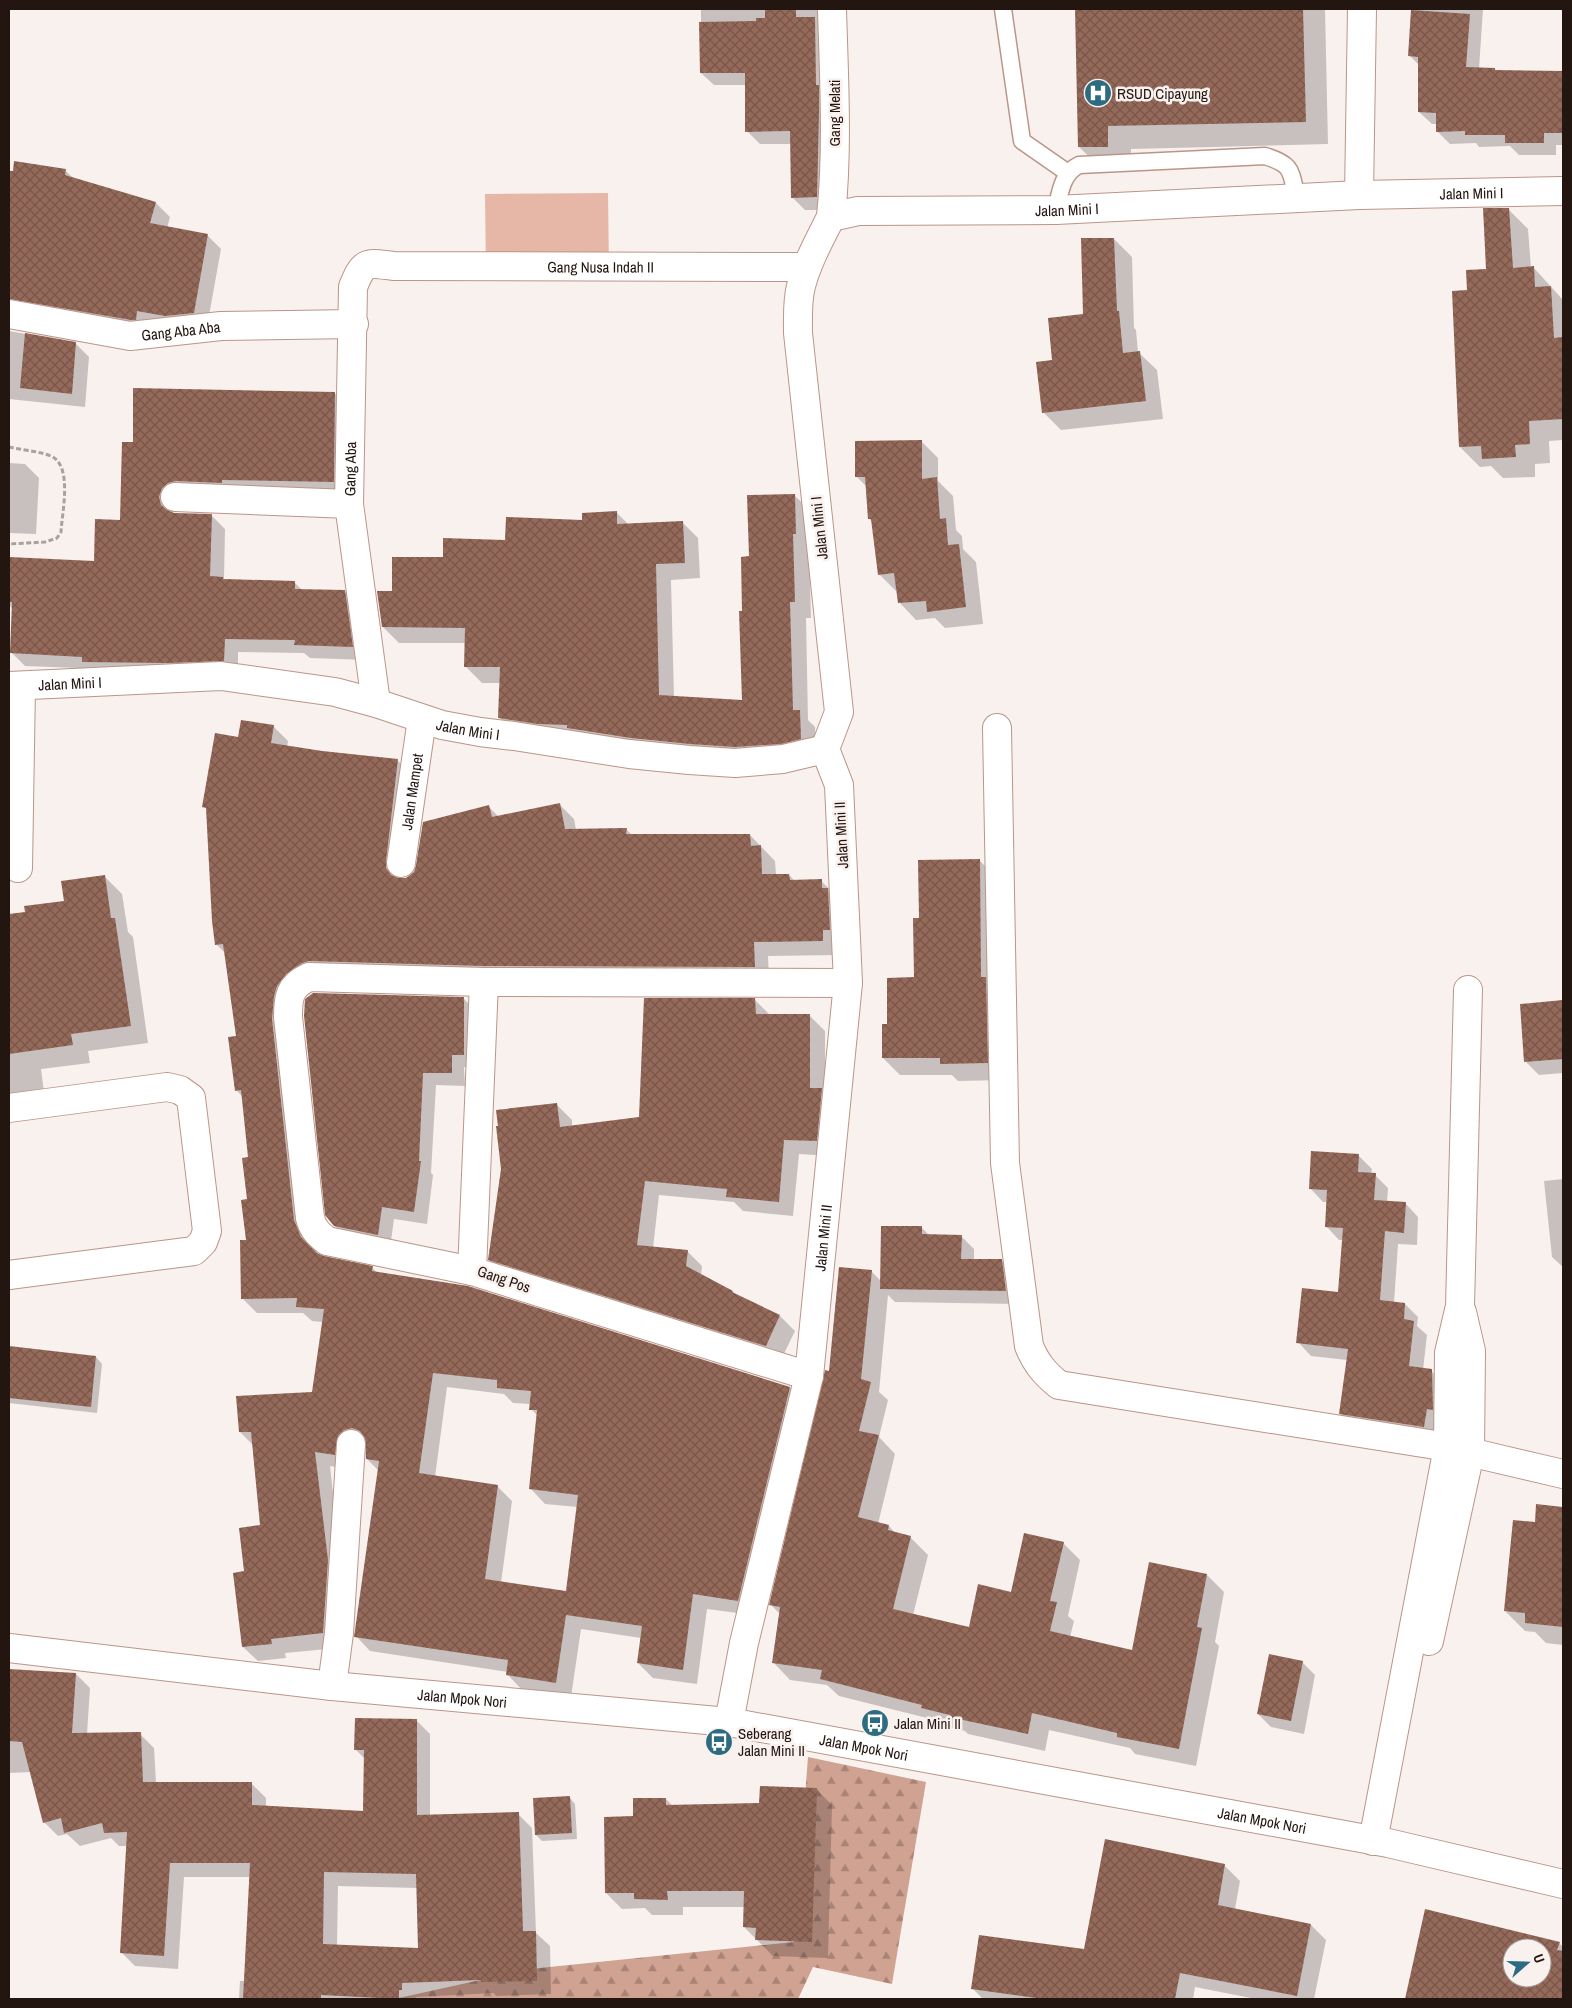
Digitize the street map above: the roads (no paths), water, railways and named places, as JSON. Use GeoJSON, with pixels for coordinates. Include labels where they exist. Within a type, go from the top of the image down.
{"type":"FeatureCollection","features":[{"type":"Feature","properties":{"kind":"street","name":"Gang Melati"},"geometry":{"type":"LineString","coordinates":[[831,217],[834,191],[832,9]]}},
{"type":"Feature","properties":{"kind":"street"},"geometry":{"type":"LineString","coordinates":[[1359,195],[1362,9]]}},
{"type":"Feature","properties":{"kind":"street","name":"Jalan Mini I"},"geometry":{"type":"LineString","coordinates":[[15,686],[221,676],[335,692],[376,703],[422,719],[480,732],[629,754],[735,763],[783,759],[826,748],[839,712],[798,333],[801,287],[807,267],[831,217],[858,211],[1056,210],[1359,195],[1563,191]]}},
{"type":"Feature","properties":{"kind":"street","name":"Gang Aba"},"geometry":{"type":"LineString","coordinates":[[376,703],[348,504],[354,324],[353,287],[360,269],[369,264],[394,266]]}},
{"type":"Feature","properties":{"kind":"street","name":"Gang Nusa Indah II"},"geometry":{"type":"LineString","coordinates":[[394,266],[807,267]]}},
{"type":"Feature","properties":{"kind":"street","name":"Gang Aba Aba"},"geometry":{"type":"LineString","coordinates":[[9,314],[130,336],[221,326],[354,324]]}},
{"type":"Feature","properties":{"kind":"street"},"geometry":{"type":"LineString","coordinates":[[175,497],[348,504]]}},
{"type":"Feature","properties":{"kind":"street"},"geometry":{"type":"LineString","coordinates":[[15,686],[18,868]]}},
{"type":"Feature","properties":{"kind":"street","name":"Jalan Mampet"},"geometry":{"type":"LineString","coordinates":[[401,863],[422,719]]}},
{"type":"Feature","properties":{"kind":"street"},"geometry":{"type":"LineString","coordinates":[[997,728],[1005,1163],[1029,1346],[1036,1362],[1047,1376],[1059,1385],[1459,1450],[1563,1474]]}},
{"type":"Feature","properties":{"kind":"street","name":"Jalan Mini II"},"geometry":{"type":"LineString","coordinates":[[729,1722],[744,1643],[809,1376],[848,983],[839,784],[826,748]]}},
{"type":"Feature","properties":{"kind":"street"},"geometry":{"type":"LineString","coordinates":[[472,1270],[327,1241],[313,1228],[310,1218],[289,1027],[288,1002],[292,990],[299,982],[309,977],[484,982],[848,983]]}},
{"type":"Feature","properties":{"kind":"street","name":"Gang Pos"},"geometry":{"type":"LineString","coordinates":[[484,982],[472,1270],[809,1376]]}},
{"type":"Feature","properties":{"kind":"street"},"geometry":{"type":"LineString","coordinates":[[1380,1842],[1459,1450],[1449,1353],[1460,1306],[1468,990]]}},
{"type":"Feature","properties":{"kind":"street"},"geometry":{"type":"LineString","coordinates":[[9,1108],[167,1087],[180,1090],[192,1098],[207,1231],[204,1242],[194,1250],[9,1275]]}},
{"type":"Feature","properties":{"kind":"street"},"geometry":{"type":"LineString","coordinates":[[332,1686],[339,1633],[352,1444]]}},
{"type":"Feature","properties":{"kind":"street","name":"Jalan Mpok Nori"},"geometry":{"type":"LineString","coordinates":[[9,1648],[332,1686],[729,1722],[1380,1842],[1563,1884]]}},
{"type":"Feature","properties":{"kind":"lane"},"geometry":{"type":"LineString","coordinates":[[1003,9],[1022,141],[1068,172]]}},
{"type":"Feature","properties":{"kind":"lane"},"geometry":{"type":"LineString","coordinates":[[1056,210],[1068,172],[1079,165],[1265,156],[1281,161],[1290,170],[1297,198]]}},
{"type":"Feature","properties":{"kind":"place","name":"RSUD Cipayung"},"geometry":{"type":"Point","coordinates":[1098,93]}},
{"type":"Feature","properties":{"kind":"place","name":"Jalan Mini II"},"geometry":{"type":"Point","coordinates":[875,1723]}},
{"type":"Feature","properties":{"kind":"place","name":"Seberang Jalan Mini II"},"geometry":{"type":"Point","coordinates":[719,1742]}}]}
